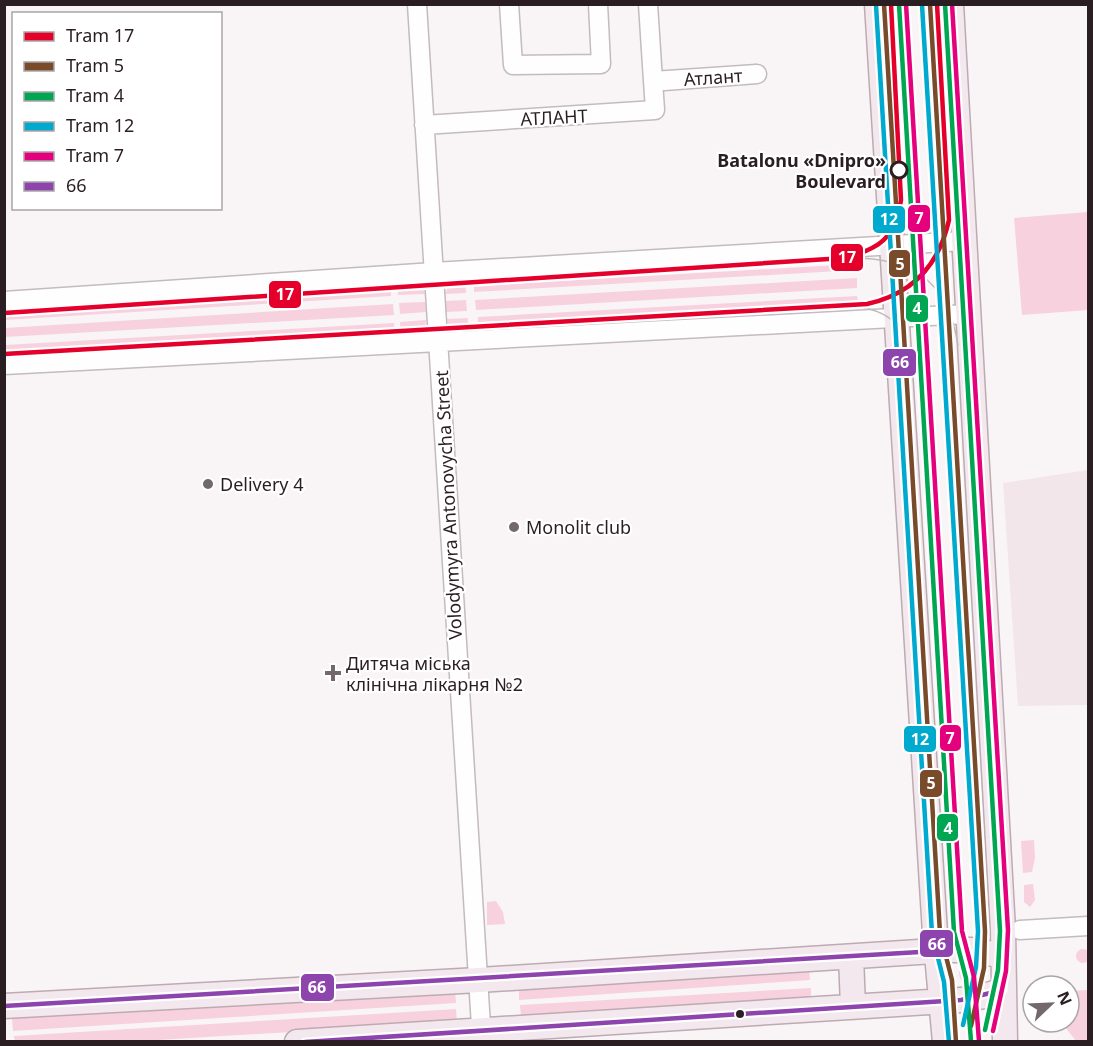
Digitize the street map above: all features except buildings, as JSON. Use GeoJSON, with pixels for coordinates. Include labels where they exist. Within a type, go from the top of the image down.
{"type":"FeatureCollection","features":[{"type":"Feature","properties":{"kind":"main road"},"geometry":{"type":"LineString","coordinates":[[877,4],[937,951],[945,1041]]}},
{"type":"Feature","properties":{"kind":"main road"},"geometry":{"type":"LineString","coordinates":[[951,4],[1003,956],[1005,1041]]}},
{"type":"Feature","properties":{"kind":"main road"},"geometry":{"type":"LineString","coordinates":[[4,1006],[479,980],[937,951],[972,950],[1003,956]]}},
{"type":"Feature","properties":{"kind":"main road"},"geometry":{"type":"LineString","coordinates":[[851,957],[853,1006]]}},
{"type":"Feature","properties":{"kind":"main road"},"geometry":{"type":"LineString","coordinates":[[297,1041],[482,1036],[942,1001],[984,996],[1003,990]]}},
{"type":"Feature","properties":{"kind":"street","name":"Volodymyra Antonovycha Street"},"geometry":{"type":"LineString","coordinates":[[417,4],[482,1036]]}},
{"type":"Feature","properties":{"kind":"street"},"geometry":{"type":"LineString","coordinates":[[509,4],[513,66],[600,64],[598,4]]}},
{"type":"Feature","properties":{"kind":"street","name":"АТЛАНТ"},"geometry":{"type":"LineString","coordinates":[[424,124],[655,110],[658,81],[648,4]]}},
{"type":"Feature","properties":{"kind":"street"},"geometry":{"type":"LineString","coordinates":[[4,301],[434,272],[964,241]]}},
{"type":"Feature","properties":{"kind":"street"},"geometry":{"type":"LineString","coordinates":[[4,365],[321,346],[968,314]]}},
{"type":"Feature","properties":{"kind":"street"},"geometry":{"type":"LineString","coordinates":[[1020,930],[1089,926]]}},
{"type":"Feature","properties":{"kind":"shaded area"},"geometry":{"type":"Polygon","coordinates":[[[895,5],[908,5],[923,222],[910,222],[895,5]]]}},
{"type":"Feature","properties":{"kind":"shaded area"},"geometry":{"type":"Polygon","coordinates":[[[918,5],[929,5],[943,221],[932,222],[918,5]]]}},
{"type":"Feature","properties":{"kind":"shaded area"},"geometry":{"type":"Polygon","coordinates":[[[1088,212],[1088,310],[1022,315],[1014,218],[1088,212]]]}},
{"type":"Feature","properties":{"kind":"shaded area"},"geometry":{"type":"Polygon","coordinates":[[[856,264],[856,270],[474,292],[474,286],[856,264]]]}},
{"type":"Feature","properties":{"kind":"shaded area"},"geometry":{"type":"Polygon","coordinates":[[[857,278],[857,288],[476,310],[475,300],[857,278]]]}},
{"type":"Feature","properties":{"kind":"shaded area"},"geometry":{"type":"Polygon","coordinates":[[[465,279],[466,293],[445,294],[449,285],[465,279]]]}},
{"type":"Feature","properties":{"kind":"shaded area"},"geometry":{"type":"Polygon","coordinates":[[[413,281],[423,288],[425,294],[398,295],[398,282],[413,281]]]}},
{"type":"Feature","properties":{"kind":"shaded area"},"geometry":{"type":"Polygon","coordinates":[[[391,282],[391,296],[5,320],[5,306],[391,282]]]}},
{"type":"Feature","properties":{"kind":"shaded area"},"geometry":{"type":"Polygon","coordinates":[[[857,296],[858,301],[478,324],[478,317],[857,296]]]}},
{"type":"Feature","properties":{"kind":"shaded area"},"geometry":{"type":"Polygon","coordinates":[[[466,300],[467,311],[446,312],[445,301],[466,300]]]}},
{"type":"Feature","properties":{"kind":"shaded area"},"geometry":{"type":"Polygon","coordinates":[[[425,302],[426,312],[400,314],[399,303],[425,302]]]}},
{"type":"Feature","properties":{"kind":"shaded area"},"geometry":{"type":"Polygon","coordinates":[[[393,304],[394,315],[5,337],[5,328],[393,304]]]}},
{"type":"Feature","properties":{"kind":"shaded area"},"geometry":{"type":"Polygon","coordinates":[[[468,318],[468,332],[451,329],[447,319],[468,318]]]}},
{"type":"Feature","properties":{"kind":"shaded area"},"geometry":{"type":"Polygon","coordinates":[[[426,320],[424,334],[401,337],[400,322],[426,320]]]}},
{"type":"Feature","properties":{"kind":"shaded area"},"geometry":{"type":"Polygon","coordinates":[[[394,323],[395,337],[5,359],[5,345],[394,323]]]}},
{"type":"Feature","properties":{"kind":"shaded area"},"geometry":{"type":"Polygon","coordinates":[[[953,336],[988,919],[976,920],[940,337],[953,336]]]}},
{"type":"Feature","properties":{"kind":"shaded area"},"geometry":{"type":"Polygon","coordinates":[[[930,338],[963,921],[949,922],[916,339],[930,338]]]}},
{"type":"Feature","properties":{"kind":"shaded area"},"geometry":{"type":"Polygon","coordinates":[[[1088,470],[1088,705],[1018,706],[1003,483],[1088,470]]]}},
{"type":"Feature","properties":{"kind":"shaded area"},"geometry":{"type":"Polygon","coordinates":[[[1034,840],[1035,858],[1032,872],[1023,873],[1021,841],[1034,840]]]}},
{"type":"Feature","properties":{"kind":"shaded area"},"geometry":{"type":"Polygon","coordinates":[[[1033,884],[1035,900],[1030,907],[1024,902],[1024,885],[1033,884]]]}},
{"type":"Feature","properties":{"kind":"shaded area"},"geometry":{"type":"Polygon","coordinates":[[[496,901],[503,912],[505,924],[487,925],[487,902],[496,901]]]}},
{"type":"Feature","properties":{"kind":"shaded area"},"geometry":{"type":"Polygon","coordinates":[[[1083,949],[1088,951],[1090,956],[1088,961],[1083,963],[1078,961],[1076,956],[1078,951],[1083,949]]]}},
{"type":"Feature","properties":{"kind":"shaded area"},"geometry":{"type":"Polygon","coordinates":[[[966,961],[976,961],[983,968],[983,978],[976,985],[966,985],[959,978],[959,968],[966,961]]]}},
{"type":"Feature","properties":{"kind":"shaded area"},"geometry":{"type":"Polygon","coordinates":[[[809,968],[810,980],[519,1000],[519,988],[809,968]]]}},
{"type":"Feature","properties":{"kind":"shaded area"},"geometry":{"type":"Polygon","coordinates":[[[811,988],[811,1000],[521,1016],[520,1005],[811,988]]]}},
{"type":"Feature","properties":{"kind":"shaded area"},"geometry":{"type":"Polygon","coordinates":[[[455,990],[456,1003],[13,1031],[12,1018],[455,990]]]}},
{"type":"Feature","properties":{"kind":"shaded area"},"geometry":{"type":"Polygon","coordinates":[[[1081,990],[1088,990],[1088,1041],[1076,1041],[1070,1034],[1081,1034],[1081,990]]]}},
{"type":"Feature","properties":{"kind":"shaded area"},"geometry":{"type":"Polygon","coordinates":[[[456,1009],[457,1022],[141,1041],[15,1042],[14,1036],[456,1009]]]}},
{"type":"Feature","properties":{"kind":"tram line","name":"5"},"geometry":{"type":"LineString","coordinates":[[884,4],[940,933],[952,980],[956,1042]]}},
{"type":"Feature","properties":{"kind":"tram line","name":"17"},"geometry":{"type":"LineString","coordinates":[[4,313],[844,258],[857,254],[876,246],[890,233],[895,224],[901,200],[891,4]]}},
{"type":"Feature","properties":{"kind":"tram line","name":"4"},"geometry":{"type":"LineString","coordinates":[[899,4],[954,932],[966,978],[971,1041]]}},
{"type":"Feature","properties":{"kind":"tram line","name":"7"},"geometry":{"type":"LineString","coordinates":[[906,4],[962,931],[974,977],[979,1041]]}},
{"type":"Feature","properties":{"kind":"tram line","name":"5"},"geometry":{"type":"LineString","coordinates":[[930,4],[985,931],[984,968],[971,1026]]}},
{"type":"Feature","properties":{"kind":"tram line","name":"17"},"geometry":{"type":"LineString","coordinates":[[4,354],[867,304],[883,299],[898,293],[922,275],[938,251],[949,220],[937,4]]}},
{"type":"Feature","properties":{"kind":"tram line","name":"4"},"geometry":{"type":"LineString","coordinates":[[945,4],[1000,931],[998,970],[985,1030]]}},
{"type":"Feature","properties":{"kind":"tram line","name":"7"},"geometry":{"type":"LineString","coordinates":[[952,4],[1008,930],[1006,971],[993,1031]]}},
{"type":"Feature","properties":{"kind":"tram line","name":"12"},"geometry":{"type":"LineString","coordinates":[[876,5],[932,934],[944,982],[949,1042]]}},
{"type":"Feature","properties":{"kind":"tram line","name":"12"},"geometry":{"type":"LineString","coordinates":[[922,5],[978,931],[976,967],[963,1025]]}},
{"type":"Feature","properties":{"kind":"tram line"},"geometry":{"type":"LineString","coordinates":[[844,258],[888,261],[921,275],[945,302],[953,322],[958,345]]}},
{"type":"Feature","properties":{"kind":"tram line"},"geometry":{"type":"LineString","coordinates":[[844,305],[871,309],[891,319],[904,336],[913,362]]}},
{"type":"Feature","properties":{"kind":"transit line","name":"66"},"geometry":{"type":"LineString","coordinates":[[4,1006],[937,951],[877,4]]}},
{"type":"Feature","properties":{"kind":"transit line","name":"66"},"geometry":{"type":"LineString","coordinates":[[305,1042],[961,1000],[1003,990],[1003,930],[951,4]]}},
{"type":"Feature","properties":{"kind":"place","name":"Batalonu «Dnipro» Boulevard"},"geometry":{"type":"Point","coordinates":[899,170]}},
{"type":"Feature","properties":{"kind":"place","name":"Delivery 4"},"geometry":{"type":"Point","coordinates":[208,484]}},
{"type":"Feature","properties":{"kind":"place","name":"Monolit club"},"geometry":{"type":"Point","coordinates":[514,527]}},
{"type":"Feature","properties":{"kind":"place","name":"Дитяча міська клінічна лікарня №2"},"geometry":{"type":"Point","coordinates":[333,673]}}]}
